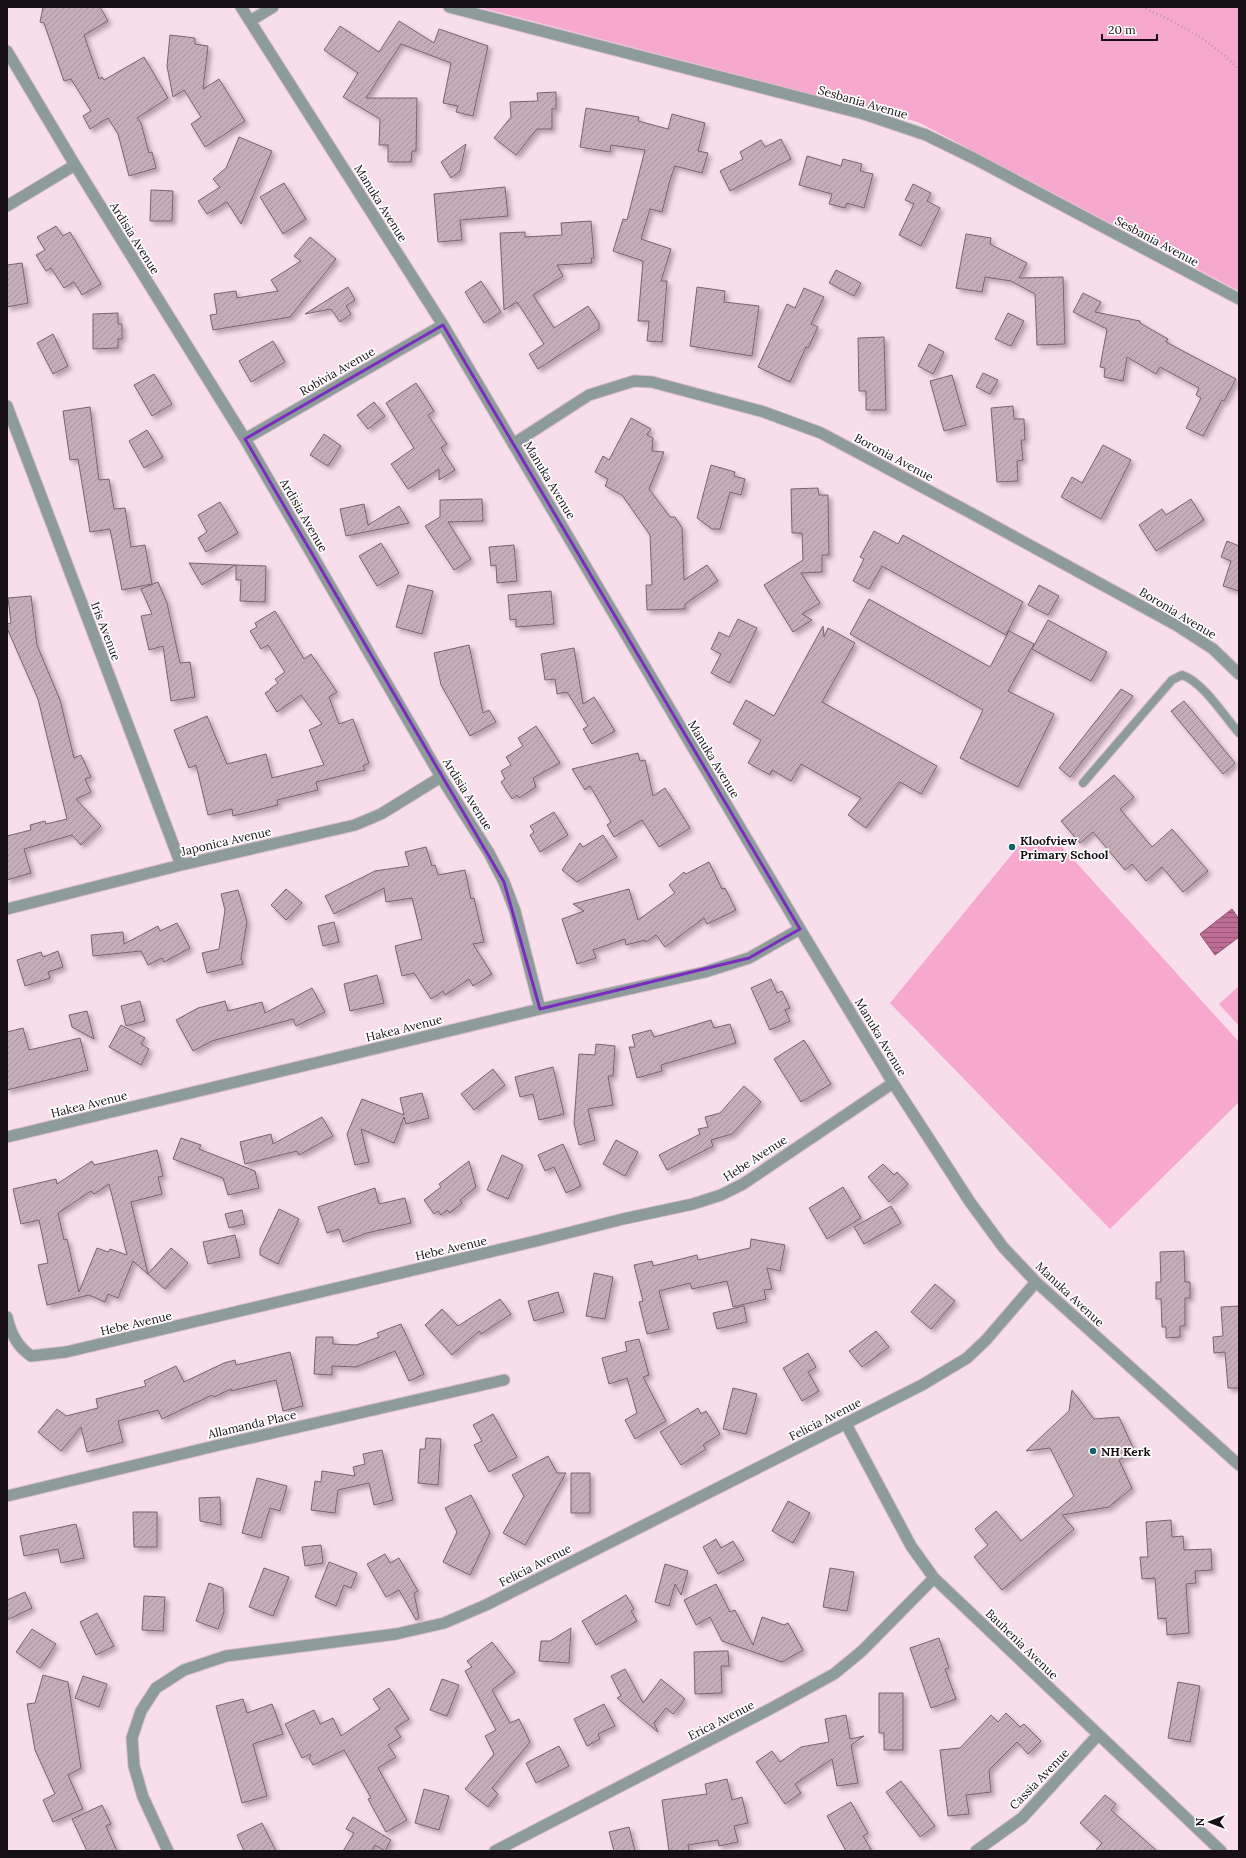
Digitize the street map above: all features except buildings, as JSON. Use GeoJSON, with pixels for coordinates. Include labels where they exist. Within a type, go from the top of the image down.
{"type":"FeatureCollection","features":[{"type":"Feature","properties":{"kind":"street","name":"Manuka Avenue"},"geometry":{"type":"LineString","coordinates":[[241,7],[443,325],[800,929],[893,1083],[970,1202],[1003,1247],[1036,1282],[1239,1465]]}},
{"type":"Feature","properties":{"kind":"street"},"geometry":{"type":"LineString","coordinates":[[250,21],[273,7]]}},
{"type":"Feature","properties":{"kind":"street","name":"Sesbania Avenue"},"geometry":{"type":"LineString","coordinates":[[449,7],[864,114],[926,135],[975,159],[1239,299]]}},
{"type":"Feature","properties":{"kind":"street","name":"Ardisia Avenue"},"geometry":{"type":"LineString","coordinates":[[7,52],[75,165],[245,439],[441,776],[489,853],[504,882],[515,911],[540,1009]]}},
{"type":"Feature","properties":{"kind":"street"},"geometry":{"type":"LineString","coordinates":[[7,206],[75,165]]}},
{"type":"Feature","properties":{"kind":"street","name":"Robivia Avenue"},"geometry":{"type":"LineString","coordinates":[[245,439],[443,325]]}},
{"type":"Feature","properties":{"kind":"street","name":"Boronia Avenue"},"geometry":{"type":"LineString","coordinates":[[513,444],[589,395],[634,381],[652,382],[764,412],[821,433],[1162,618],[1213,649],[1239,674]]}},
{"type":"Feature","properties":{"kind":"street","name":"Iris Avenue"},"geometry":{"type":"LineString","coordinates":[[7,406],[181,865]]}},
{"type":"Feature","properties":{"kind":"street","name":"Japonica Avenue"},"geometry":{"type":"LineString","coordinates":[[7,909],[181,865],[355,825],[381,814],[441,776]]}},
{"type":"Feature","properties":{"kind":"street","name":"Hakea Avenue"},"geometry":{"type":"LineString","coordinates":[[7,1137],[540,1009],[705,972],[750,958],[800,929]]}},
{"type":"Feature","properties":{"kind":"street","name":"Hebe Avenue"},"geometry":{"type":"LineString","coordinates":[[7,1317],[10,1330],[20,1348],[31,1356],[66,1352],[536,1241],[622,1219],[693,1204],[721,1195],[743,1184],[893,1083]]}},
{"type":"Feature","properties":{"kind":"street","name":"Felicia Avenue"},"geometry":{"type":"LineString","coordinates":[[168,1851],[143,1797],[134,1766],[132,1738],[141,1711],[156,1688],[184,1670],[226,1656],[396,1634],[444,1622],[492,1602],[922,1385],[966,1358],[986,1340],[1036,1282]]}},
{"type":"Feature","properties":{"kind":"street","name":"Allamanda Place"},"geometry":{"type":"LineString","coordinates":[[7,1496],[219,1445],[504,1380]]}},
{"type":"Feature","properties":{"kind":"street","name":"Bauhenia Avenue"},"geometry":{"type":"LineString","coordinates":[[846,1424],[911,1546],[934,1578],[1221,1851]]}},
{"type":"Feature","properties":{"kind":"street","name":"Erica Avenue"},"geometry":{"type":"LineString","coordinates":[[495,1851],[782,1703],[834,1674],[862,1651],[934,1578]]}},
{"type":"Feature","properties":{"kind":"street","name":"Cassia Avenue"},"geometry":{"type":"LineString","coordinates":[[976,1851],[1022,1818],[1098,1735]]}},
{"type":"Feature","properties":{"kind":"lane"},"geometry":{"type":"LineString","coordinates":[[1083,784],[1172,680],[1182,675],[1191,678],[1202,689],[1239,733]]}},
{"type":"Feature","properties":{"kind":"path"},"geometry":{"type":"LineString","coordinates":[[1142,7],[1175,21],[1204,40],[1230,60],[1239,70]]}},
{"type":"Feature","properties":{"kind":"highlighted area"},"geometry":{"type":"Polygon","coordinates":[[[443,325],[800,929],[749,958],[540,1009],[504,882],[245,439],[443,325]]]}},
{"type":"Feature","properties":{"kind":"shaded area"},"geometry":{"type":"Polygon","coordinates":[[[478,7],[1239,7],[1239,291],[918,122],[478,7]]]}},
{"type":"Feature","properties":{"kind":"shaded area"},"geometry":{"type":"Polygon","coordinates":[[[1052,836],[1239,1042],[1239,1102],[1110,1229],[890,1003],[1022,842],[1052,836]]]}},
{"type":"Feature","properties":{"kind":"shaded area"},"geometry":{"type":"Polygon","coordinates":[[[1232,909],[1239,919],[1239,937],[1215,955],[1200,934],[1232,909]]]}},
{"type":"Feature","properties":{"kind":"shaded area"},"geometry":{"type":"Polygon","coordinates":[[[1239,986],[1239,1026],[1219,1004],[1239,986]]]}},
{"type":"Feature","properties":{"kind":"place","name":"Kloofview Primary School"},"geometry":{"type":"Point","coordinates":[1012,847]}},
{"type":"Feature","properties":{"kind":"place","name":"NH Kerk"},"geometry":{"type":"Point","coordinates":[1093,1451]}}]}
